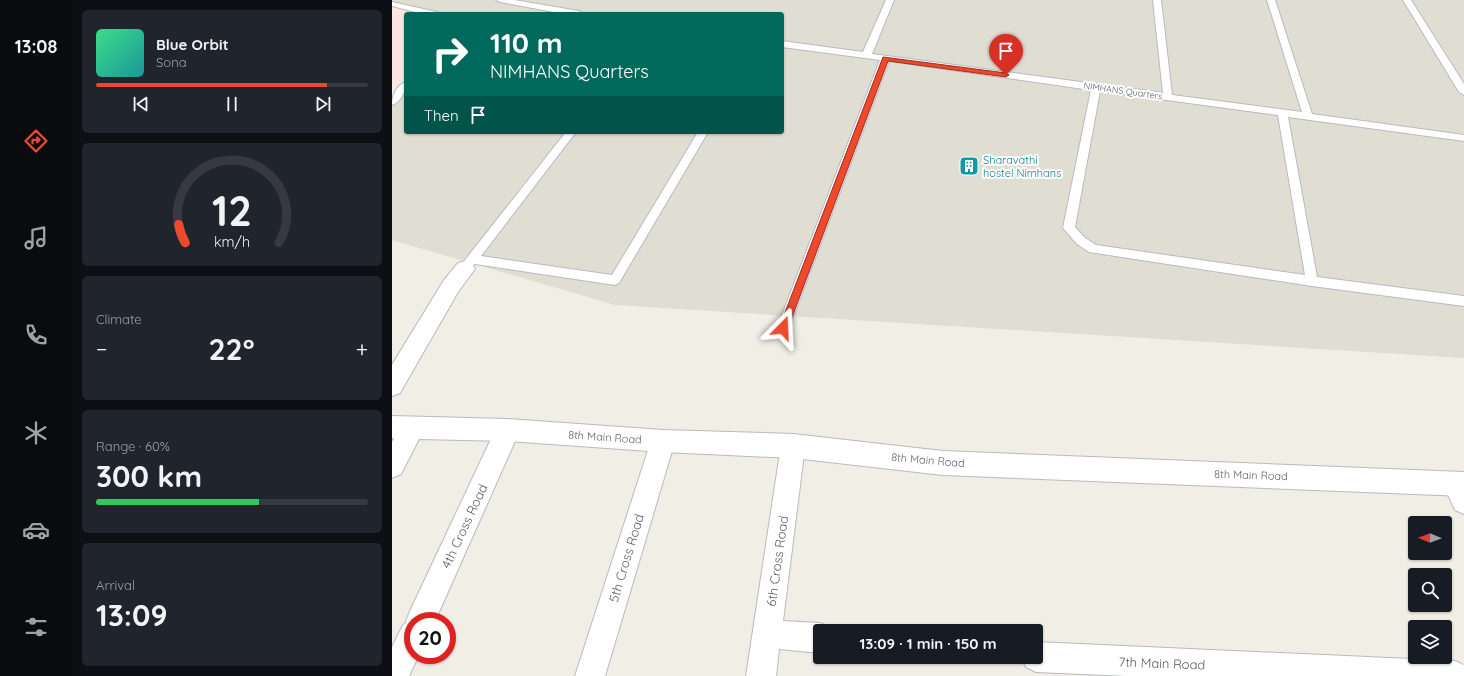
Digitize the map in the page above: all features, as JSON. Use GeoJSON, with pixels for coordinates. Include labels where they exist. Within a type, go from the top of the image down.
{"type":"FeatureCollection","features":[{"type":"Feature","properties":{"kind":"street"},"geometry":{"type":"LineString","coordinates":[[392,386],[451,286],[469,264]]}},
{"type":"Feature","properties":{"kind":"street"},"geometry":{"type":"LineString","coordinates":[[392,466],[403,427]]}},
{"type":"Feature","properties":{"kind":"street","name":"8th Main Road"},"geometry":{"type":"LineString","coordinates":[[403,427],[508,430],[663,441],[793,446],[943,463],[1461,490]]}},
{"type":"Feature","properties":{"kind":"street","name":"4th Cross Road"},"geometry":{"type":"LineString","coordinates":[[424,612],[508,430]]}},
{"type":"Feature","properties":{"kind":"street","name":"5th Cross Road"},"geometry":{"type":"LineString","coordinates":[[590,676],[663,441]]}},
{"type":"Feature","properties":{"kind":"street","name":"6th Cross Road"},"geometry":{"type":"LineString","coordinates":[[761,676],[793,446]]}},
{"type":"Feature","properties":{"kind":"street"},"geometry":{"type":"LineString","coordinates":[[768,634],[813,637]]}},
{"type":"Feature","properties":{"kind":"street"},"geometry":{"type":"LineString","coordinates":[[394,676],[404,654]]}},
{"type":"Feature","properties":{"kind":"street","name":"7th Main Road"},"geometry":{"type":"LineString","coordinates":[[1043,657],[1456,676]]}},
{"type":"Feature","properties":{"kind":"lane"},"geometry":{"type":"LineString","coordinates":[[506,0],[569,12]]}},
{"type":"Feature","properties":{"kind":"lane"},"geometry":{"type":"LineString","coordinates":[[866,56],[890,0]]}},
{"type":"Feature","properties":{"kind":"lane"},"geometry":{"type":"LineString","coordinates":[[1157,0],[1168,98]]}},
{"type":"Feature","properties":{"kind":"lane"},"geometry":{"type":"LineString","coordinates":[[1272,0],[1308,117]]}},
{"type":"Feature","properties":{"kind":"lane"},"geometry":{"type":"LineString","coordinates":[[1407,0],[1464,92]]}},
{"type":"Feature","properties":{"kind":"lane"},"geometry":{"type":"LineString","coordinates":[[392,4],[426,12]]}},
{"type":"Feature","properties":{"kind":"lane","name":"NIMHANS Quarters"},"geometry":{"type":"LineString","coordinates":[[784,44],[1464,138]]}},
{"type":"Feature","properties":{"kind":"lane"},"geometry":{"type":"LineString","coordinates":[[783,328],[886,59]]}},
{"type":"Feature","properties":{"kind":"lane"},"geometry":{"type":"LineString","coordinates":[[392,102],[404,87]]}},
{"type":"Feature","properties":{"kind":"lane"},"geometry":{"type":"LineString","coordinates":[[1096,88],[1069,228],[1080,241],[1092,249],[1312,281],[1464,301]]}},
{"type":"Feature","properties":{"kind":"lane"},"geometry":{"type":"LineString","coordinates":[[1282,113],[1312,281]]}},
{"type":"Feature","properties":{"kind":"lane"},"geometry":{"type":"LineString","coordinates":[[469,264],[569,134]]}},
{"type":"Feature","properties":{"kind":"lane"},"geometry":{"type":"LineString","coordinates":[[469,264],[615,280],[702,134]]}},
{"type":"Feature","properties":{"kind":"shaded area"},"geometry":{"type":"Polygon","coordinates":[[[392,0],[1464,0],[1464,358],[615,305],[392,240],[392,105],[404,90],[404,134],[784,134],[784,12],[426,12],[392,6],[392,0]]]}},
{"type":"Feature","properties":{"kind":"shaded area"},"geometry":{"type":"Polygon","coordinates":[[[392,6],[426,12],[404,12],[404,90],[392,105],[392,6]]]}},
{"type":"Feature","properties":{"kind":"place","name":"Sharavathi hostel Nimhans"},"geometry":{"type":"Point","coordinates":[969,166]}},
{"type":"Feature","properties":{"kind":"route"},"geometry":{"type":"LineString","coordinates":[[783,328],[886,59],[1006,75]]}}]}
